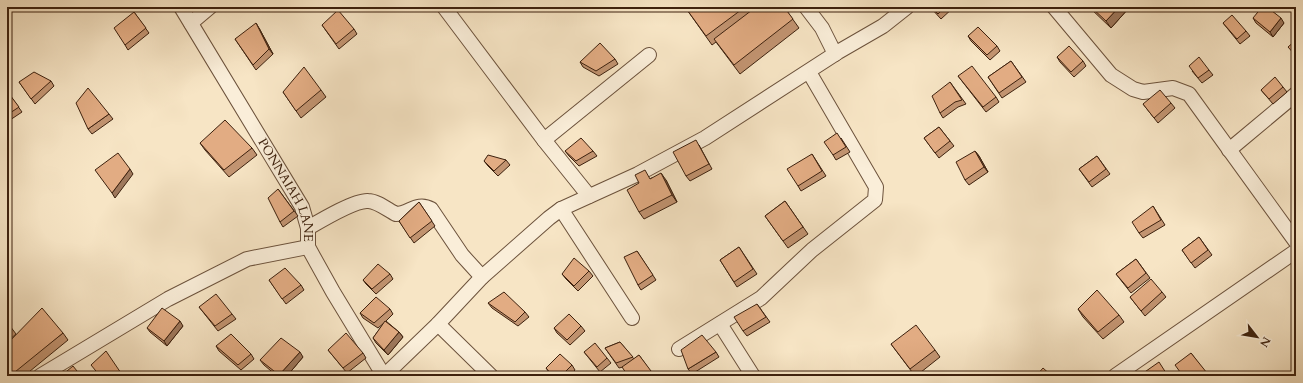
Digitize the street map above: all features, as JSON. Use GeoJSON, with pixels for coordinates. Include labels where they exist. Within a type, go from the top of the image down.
{"type":"FeatureCollection","features":[{"type":"Feature","properties":{"kind":"street","name":"PONNAIAH LANE"},"geometry":{"type":"LineString","coordinates":[[181,7],[302,207],[308,228],[308,247],[332,292],[384,376]]}},
{"type":"Feature","properties":{"kind":"street"},"geometry":{"type":"LineString","coordinates":[[191,23],[210,7]]}},
{"type":"Feature","properties":{"kind":"street"},"geometry":{"type":"LineString","coordinates":[[444,7],[544,140],[589,196]]}},
{"type":"Feature","properties":{"kind":"street"},"geometry":{"type":"LineString","coordinates":[[806,7],[822,28],[835,54]]}},
{"type":"Feature","properties":{"kind":"street"},"geometry":{"type":"LineString","coordinates":[[384,376],[438,324],[482,277],[530,233],[561,210],[638,174],[680,152],[809,72],[835,54],[883,26],[907,7]]}},
{"type":"Feature","properties":{"kind":"street"},"geometry":{"type":"LineString","coordinates":[[1054,7],[1111,74],[1133,89],[1144,92],[1173,88],[1189,94],[1296,242]]}},
{"type":"Feature","properties":{"kind":"street"},"geometry":{"type":"LineString","coordinates":[[544,140],[649,55]]}},
{"type":"Feature","properties":{"kind":"street"},"geometry":{"type":"LineString","coordinates":[[680,349],[761,298],[812,250],[875,200],[876,187],[809,72]]}},
{"type":"Feature","properties":{"kind":"street"},"geometry":{"type":"LineString","coordinates":[[1229,150],[1296,94]]}},
{"type":"Feature","properties":{"kind":"street"},"geometry":{"type":"LineString","coordinates":[[308,228],[351,206],[368,201],[396,214],[401,214],[421,206],[427,207],[430,209],[462,255],[482,277]]}},
{"type":"Feature","properties":{"kind":"street"},"geometry":{"type":"LineString","coordinates":[[561,210],[632,318]]}},
{"type":"Feature","properties":{"kind":"street"},"geometry":{"type":"LineString","coordinates":[[40,376],[168,299],[247,259],[308,247]]}},
{"type":"Feature","properties":{"kind":"street"},"geometry":{"type":"LineString","coordinates":[[1115,376],[1296,251]]}},
{"type":"Feature","properties":{"kind":"street"},"geometry":{"type":"LineString","coordinates":[[438,324],[491,376]]}},
{"type":"Feature","properties":{"kind":"street"},"geometry":{"type":"LineString","coordinates":[[720,324],[753,376]]}},
{"type":"Feature","properties":{"kind":"building"},"geometry":{"type":"Polygon","coordinates":[[[685,7],[745,7],[706,36],[685,7]]]}},
{"type":"Feature","properties":{"kind":"building"},"geometry":{"type":"Polygon","coordinates":[[[756,7],[784,7],[793,19],[734,65],[714,39],[756,7]]]}},
{"type":"Feature","properties":{"kind":"building"},"geometry":{"type":"Polygon","coordinates":[[[931,7],[945,7],[938,14],[931,7]]]}},
{"type":"Feature","properties":{"kind":"building"},"geometry":{"type":"Polygon","coordinates":[[[1091,7],[1119,7],[1106,21],[1091,7]]]}},
{"type":"Feature","properties":{"kind":"building"},"geometry":{"type":"Polygon","coordinates":[[[1262,7],[1267,7],[1281,18],[1270,32],[1253,18],[1262,7]]]}},
{"type":"Feature","properties":{"kind":"building"},"geometry":{"type":"Polygon","coordinates":[[[338,10],[354,29],[336,44],[322,25],[338,10]]]}},
{"type":"Feature","properties":{"kind":"building"},"geometry":{"type":"Polygon","coordinates":[[[134,12],[146,28],[125,45],[114,28],[134,12]]]}},
{"type":"Feature","properties":{"kind":"building"},"geometry":{"type":"Polygon","coordinates":[[[1232,15],[1246,31],[1237,39],[1223,23],[1232,15]]]}},
{"type":"Feature","properties":{"kind":"building"},"geometry":{"type":"Polygon","coordinates":[[[256,23],[269,49],[253,65],[235,39],[256,23]]]}},
{"type":"Feature","properties":{"kind":"building"},"geometry":{"type":"Polygon","coordinates":[[[978,27],[997,46],[987,55],[968,36],[978,27]]]}},
{"type":"Feature","properties":{"kind":"building"},"geometry":{"type":"Polygon","coordinates":[[[1296,40],[1296,56],[1288,47],[1296,40]]]}},
{"type":"Feature","properties":{"kind":"building"},"geometry":{"type":"Polygon","coordinates":[[[600,43],[615,59],[596,71],[580,62],[600,43]]]}},
{"type":"Feature","properties":{"kind":"building"},"geometry":{"type":"Polygon","coordinates":[[[1069,46],[1083,61],[1071,72],[1057,57],[1069,46]]]}},
{"type":"Feature","properties":{"kind":"building"},"geometry":{"type":"Polygon","coordinates":[[[1199,57],[1209,70],[1198,78],[1189,66],[1199,57]]]}},
{"type":"Feature","properties":{"kind":"building"},"geometry":{"type":"Polygon","coordinates":[[[1011,61],[1022,77],[999,93],[988,77],[1011,61]]]}},
{"type":"Feature","properties":{"kind":"building"},"geometry":{"type":"Polygon","coordinates":[[[972,66],[996,97],[983,107],[958,76],[972,66]]]}},
{"type":"Feature","properties":{"kind":"building"},"geometry":{"type":"Polygon","coordinates":[[[304,67],[321,90],[296,111],[283,92],[304,67]]]}},
{"type":"Feature","properties":{"kind":"building"},"geometry":{"type":"Polygon","coordinates":[[[34,72],[51,81],[31,99],[19,82],[34,72]]]}},
{"type":"Feature","properties":{"kind":"building"},"geometry":{"type":"Polygon","coordinates":[[[1275,77],[1283,87],[1269,99],[1261,90],[1275,77]]]}},
{"type":"Feature","properties":{"kind":"building"},"geometry":{"type":"Polygon","coordinates":[[[950,82],[962,100],[955,102],[940,113],[932,96],[950,82]]]}},
{"type":"Feature","properties":{"kind":"building"},"geometry":{"type":"Polygon","coordinates":[[[88,88],[109,114],[88,129],[76,103],[88,88]]]}},
{"type":"Feature","properties":{"kind":"building"},"geometry":{"type":"Polygon","coordinates":[[[1160,90],[1171,103],[1154,118],[1143,104],[1160,90]]]}},
{"type":"Feature","properties":{"kind":"building"},"geometry":{"type":"Polygon","coordinates":[[[7,91],[19,107],[7,115],[7,91]]]}},
{"type":"Feature","properties":{"kind":"building"},"geometry":{"type":"Polygon","coordinates":[[[225,120],[252,148],[224,170],[200,143],[225,120]]]}},
{"type":"Feature","properties":{"kind":"building"},"geometry":{"type":"Polygon","coordinates":[[[939,127],[950,141],[935,153],[924,138],[939,127]]]}},
{"type":"Feature","properties":{"kind":"building"},"geometry":{"type":"Polygon","coordinates":[[[837,133],[846,147],[833,155],[824,142],[837,133]]]}},
{"type":"Feature","properties":{"kind":"building"},"geometry":{"type":"Polygon","coordinates":[[[581,138],[593,151],[576,161],[565,151],[581,138]]]}},
{"type":"Feature","properties":{"kind":"building"},"geometry":{"type":"Polygon","coordinates":[[[696,140],[709,164],[686,176],[673,152],[696,140]]]}},
{"type":"Feature","properties":{"kind":"building"},"geometry":{"type":"Polygon","coordinates":[[[975,151],[984,167],[965,180],[956,162],[975,151]]]}},
{"type":"Feature","properties":{"kind":"building"},"geometry":{"type":"Polygon","coordinates":[[[118,153],[130,169],[112,193],[95,170],[118,153]]]}},
{"type":"Feature","properties":{"kind":"building"},"geometry":{"type":"Polygon","coordinates":[[[812,154],[822,171],[798,186],[787,169],[812,154]]]}},
{"type":"Feature","properties":{"kind":"building"},"geometry":{"type":"Polygon","coordinates":[[[488,155],[506,160],[494,171],[484,161],[488,155]]]}},
{"type":"Feature","properties":{"kind":"building"},"geometry":{"type":"Polygon","coordinates":[[[1097,156],[1106,169],[1089,182],[1079,169],[1097,156]]]}},
{"type":"Feature","properties":{"kind":"building"},"geometry":{"type":"Polygon","coordinates":[[[645,170],[650,179],[661,173],[672,195],[639,212],[627,190],[639,183],[635,175],[645,170]]]}},
{"type":"Feature","properties":{"kind":"building"},"geometry":{"type":"Polygon","coordinates":[[[278,189],[294,211],[280,222],[268,198],[278,189]]]}},
{"type":"Feature","properties":{"kind":"building"},"geometry":{"type":"Polygon","coordinates":[[[1296,192],[1296,208],[1294,194],[1296,192]]]}},
{"type":"Feature","properties":{"kind":"building"},"geometry":{"type":"Polygon","coordinates":[[[785,201],[803,227],[783,241],[765,216],[785,201]]]}},
{"type":"Feature","properties":{"kind":"building"},"geometry":{"type":"Polygon","coordinates":[[[419,202],[432,221],[410,238],[399,221],[419,202]]]}},
{"type":"Feature","properties":{"kind":"building"},"geometry":{"type":"Polygon","coordinates":[[[1153,206],[1161,220],[1139,233],[1132,222],[1153,206]]]}},
{"type":"Feature","properties":{"kind":"building"},"geometry":{"type":"Polygon","coordinates":[[[1199,237],[1208,250],[1191,263],[1182,250],[1199,237]]]}},
{"type":"Feature","properties":{"kind":"building"},"geometry":{"type":"Polygon","coordinates":[[[739,247],[753,269],[734,282],[720,260],[739,247]]]}},
{"type":"Feature","properties":{"kind":"building"},"geometry":{"type":"Polygon","coordinates":[[[637,251],[653,275],[638,285],[624,257],[637,251]]]}},
{"type":"Feature","properties":{"kind":"building"},"geometry":{"type":"Polygon","coordinates":[[[574,258],[589,271],[574,286],[562,274],[574,258]]]}},
{"type":"Feature","properties":{"kind":"building"},"geometry":{"type":"Polygon","coordinates":[[[1136,259],[1146,273],[1128,288],[1116,274],[1136,259]]]}},
{"type":"Feature","properties":{"kind":"building"},"geometry":{"type":"Polygon","coordinates":[[[378,264],[390,274],[372,289],[363,280],[378,264]]]}},
{"type":"Feature","properties":{"kind":"building"},"geometry":{"type":"Polygon","coordinates":[[[285,268],[301,285],[282,299],[269,280],[285,268]]]}},
{"type":"Feature","properties":{"kind":"building"},"geometry":{"type":"Polygon","coordinates":[[[1151,279],[1162,292],[1141,311],[1130,297],[1151,279]]]}},
{"type":"Feature","properties":{"kind":"building"},"geometry":{"type":"Polygon","coordinates":[[[1097,290],[1119,315],[1098,332],[1078,309],[1097,290]]]}},
{"type":"Feature","properties":{"kind":"building"},"geometry":{"type":"Polygon","coordinates":[[[504,292],[525,312],[515,322],[488,303],[504,292]]]}},
{"type":"Feature","properties":{"kind":"building"},"geometry":{"type":"Polygon","coordinates":[[[216,294],[232,314],[215,326],[199,307],[216,294]]]}},
{"type":"Feature","properties":{"kind":"building"},"geometry":{"type":"Polygon","coordinates":[[[376,297],[390,309],[374,323],[360,313],[376,297]]]}},
{"type":"Feature","properties":{"kind":"building"},"geometry":{"type":"Polygon","coordinates":[[[757,304],[766,317],[743,331],[734,317],[757,304]]]}},
{"type":"Feature","properties":{"kind":"building"},"geometry":{"type":"Polygon","coordinates":[[[42,308],[63,333],[10,376],[7,376],[7,344],[42,308]]]}},
{"type":"Feature","properties":{"kind":"building"},"geometry":{"type":"Polygon","coordinates":[[[162,308],[180,321],[164,341],[147,328],[162,308]]]}},
{"type":"Feature","properties":{"kind":"building"},"geometry":{"type":"Polygon","coordinates":[[[569,314],[581,326],[567,340],[554,328],[569,314]]]}},
{"type":"Feature","properties":{"kind":"building"},"geometry":{"type":"Polygon","coordinates":[[[385,321],[399,332],[384,350],[373,338],[385,321]]]}},
{"type":"Feature","properties":{"kind":"building"},"geometry":{"type":"Polygon","coordinates":[[[7,322],[11,327],[7,331],[7,322]]]}},
{"type":"Feature","properties":{"kind":"building"},"geometry":{"type":"Polygon","coordinates":[[[916,325],[935,350],[910,369],[891,344],[916,325]]]}},
{"type":"Feature","properties":{"kind":"building"},"geometry":{"type":"Polygon","coordinates":[[[346,333],[363,353],[343,368],[328,350],[346,333]]]}},
{"type":"Feature","properties":{"kind":"building"},"geometry":{"type":"Polygon","coordinates":[[[231,334],[251,354],[238,365],[216,346],[231,334]]]}},
{"type":"Feature","properties":{"kind":"building"},"geometry":{"type":"Polygon","coordinates":[[[702,335],[716,352],[688,369],[681,350],[702,335]]]}},
{"type":"Feature","properties":{"kind":"building"},"geometry":{"type":"Polygon","coordinates":[[[281,338],[300,352],[279,375],[260,360],[281,338]]]}},
{"type":"Feature","properties":{"kind":"building"},"geometry":{"type":"Polygon","coordinates":[[[620,342],[633,357],[616,363],[605,348],[620,342]]]}},
{"type":"Feature","properties":{"kind":"building"},"geometry":{"type":"Polygon","coordinates":[[[595,343],[607,358],[597,367],[584,352],[595,343]]]}},
{"type":"Feature","properties":{"kind":"building"},"geometry":{"type":"Polygon","coordinates":[[[106,351],[123,376],[100,376],[91,365],[106,351]]]}},
{"type":"Feature","properties":{"kind":"building"},"geometry":{"type":"Polygon","coordinates":[[[1191,353],[1207,373],[1203,376],[1183,376],[1175,365],[1191,353]]]}},
{"type":"Feature","properties":{"kind":"building"},"geometry":{"type":"Polygon","coordinates":[[[560,354],[572,365],[561,376],[553,376],[546,368],[560,354]]]}},
{"type":"Feature","properties":{"kind":"building"},"geometry":{"type":"Polygon","coordinates":[[[639,355],[654,375],[653,376],[628,376],[622,367],[639,355]]]}},
{"type":"Feature","properties":{"kind":"building"},"geometry":{"type":"Polygon","coordinates":[[[1159,362],[1168,376],[1139,376],[1159,362]]]}},
{"type":"Feature","properties":{"kind":"building"},"geometry":{"type":"Polygon","coordinates":[[[73,366],[81,376],[61,376],[73,366]]]}},
{"type":"Feature","properties":{"kind":"building"},"geometry":{"type":"Polygon","coordinates":[[[1043,368],[1052,376],[1036,376],[1043,368]]]}}]}
